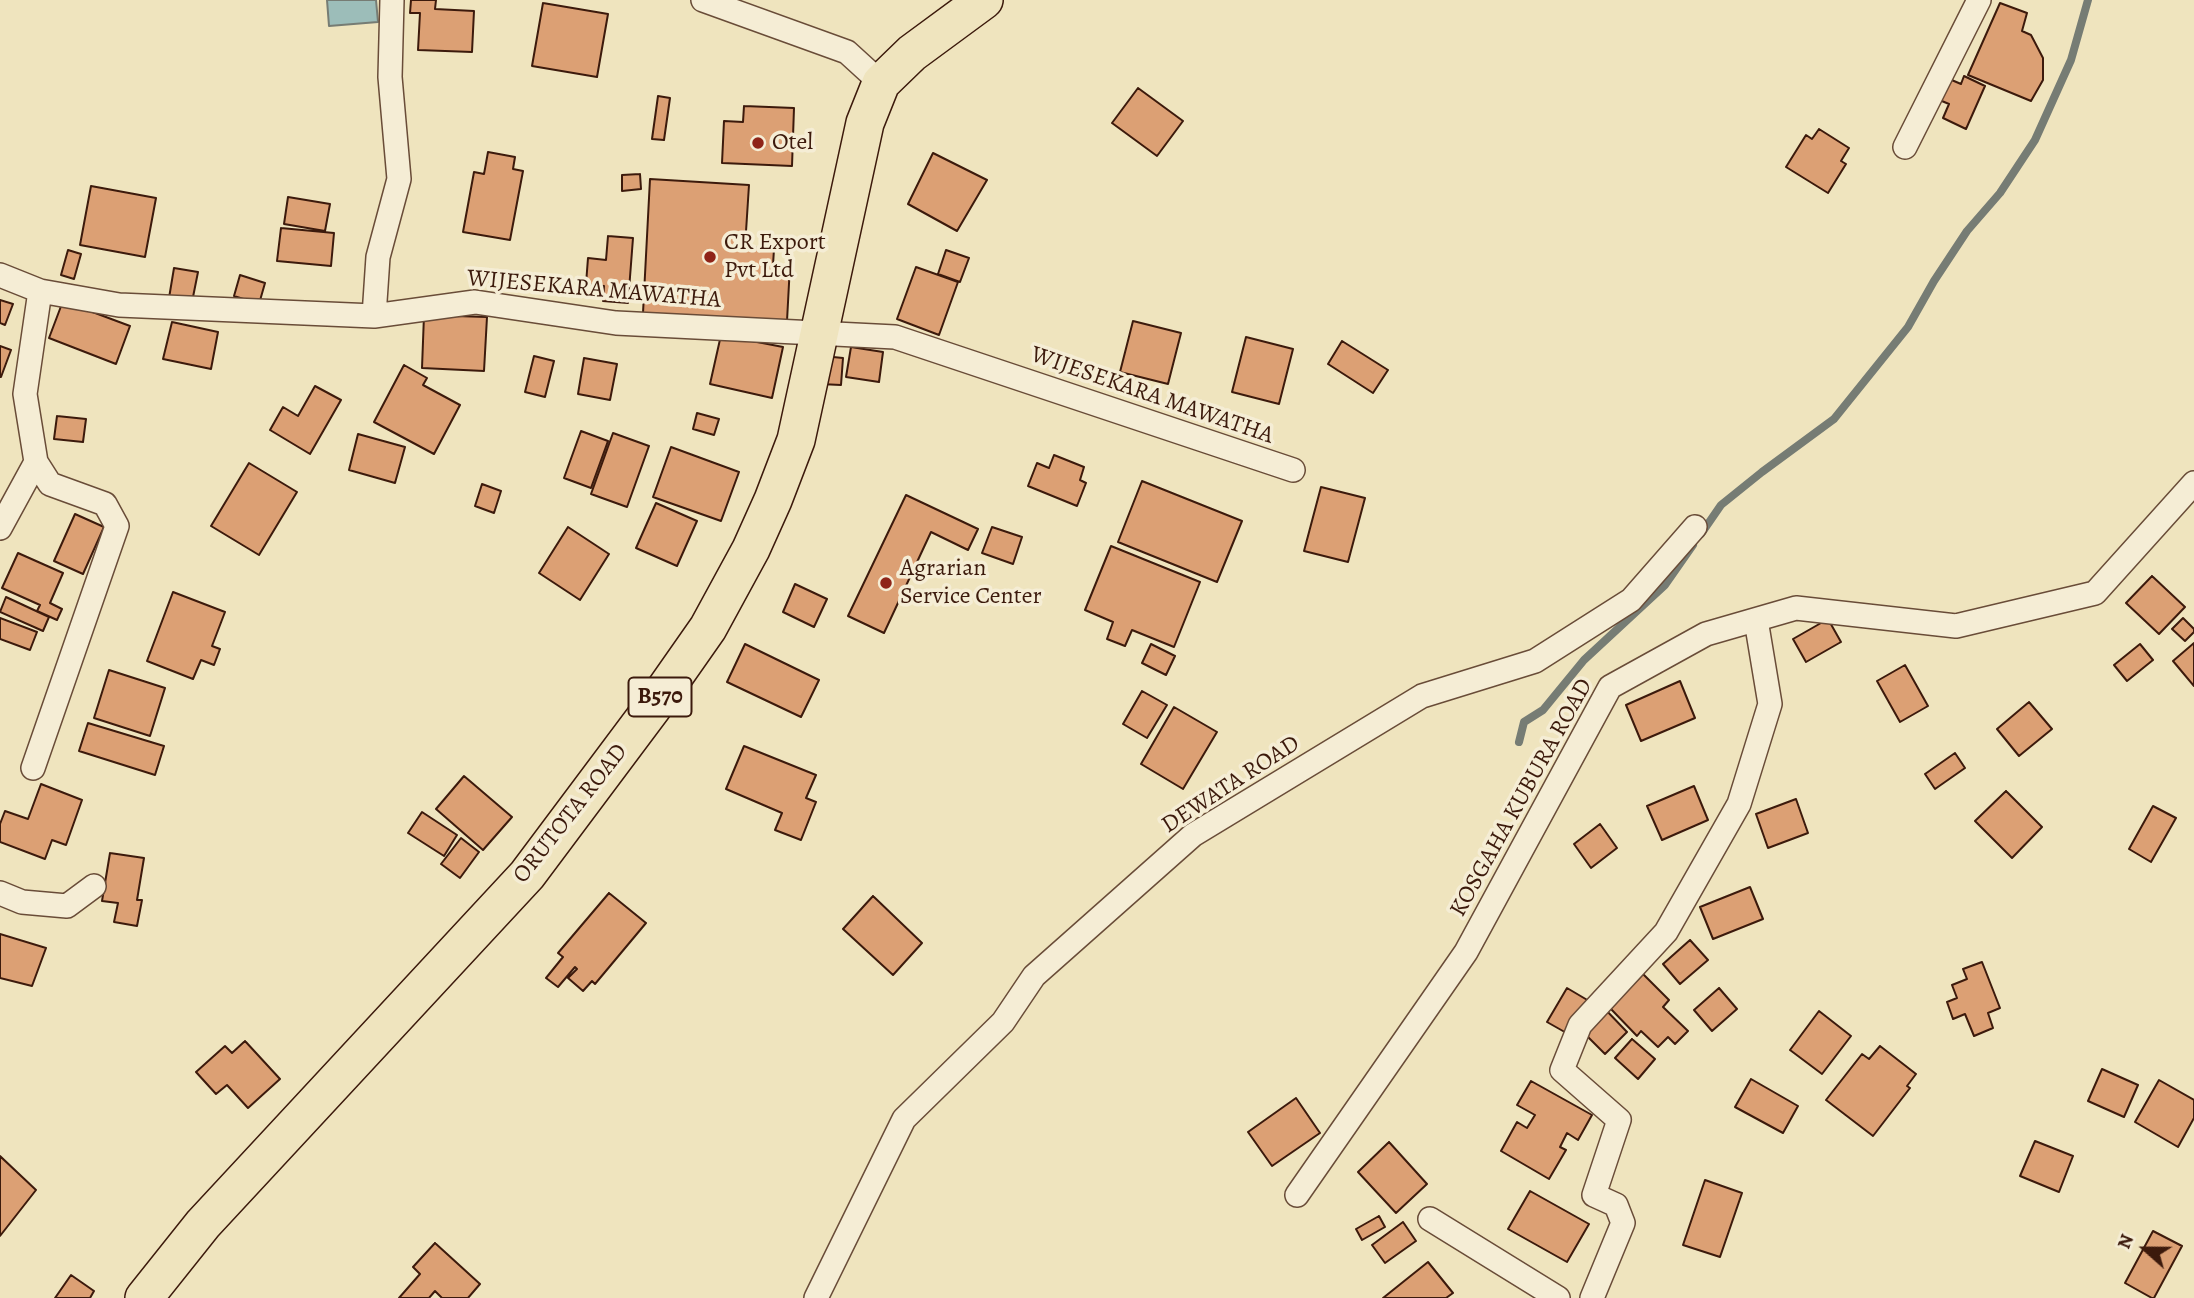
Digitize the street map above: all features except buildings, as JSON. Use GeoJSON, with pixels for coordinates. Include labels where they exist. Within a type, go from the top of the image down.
{"type":"FeatureCollection","features":[{"type":"Feature","properties":{"kind":"main road","name":"ORUTOTA ROAD"},"geometry":{"type":"LineString","coordinates":[[144,1298],[203,1224],[527,875],[708,628],[751,549],[796,440],[865,123],[881,83],[912,53],[984,0]]}},
{"type":"Feature","properties":{"kind":"street"},"geometry":{"type":"LineString","coordinates":[[374,316],[379,257],[399,179],[390,77],[391,0]]}},
{"type":"Feature","properties":{"kind":"street"},"geometry":{"type":"LineString","coordinates":[[704,0],[847,52],[881,83]]}},
{"type":"Feature","properties":{"kind":"street"},"geometry":{"type":"LineString","coordinates":[[1905,147],[1979,0]]}},
{"type":"Feature","properties":{"kind":"street","name":"WIJESEKARA MAWATHA"},"geometry":{"type":"LineString","coordinates":[[0,275],[40,291],[119,304],[374,316],[475,302],[615,323],[895,337],[1293,470]]}},
{"type":"Feature","properties":{"kind":"street"},"geometry":{"type":"LineString","coordinates":[[33,768],[117,526],[104,503],[50,484],[36,462],[25,394],[40,291]]}},
{"type":"Feature","properties":{"kind":"street"},"geometry":{"type":"LineString","coordinates":[[0,528],[36,462]]}},
{"type":"Feature","properties":{"kind":"street","name":"KOSGAHA KUBURA ROAD"},"geometry":{"type":"LineString","coordinates":[[1297,1195],[1466,953],[1609,687],[1706,634],[1796,608],[1956,626],[2095,593],[2194,482]]}},
{"type":"Feature","properties":{"kind":"street","name":"DEWATA ROAD"},"geometry":{"type":"LineString","coordinates":[[816,1298],[904,1119],[1003,1022],[1034,976],[1194,835],[1422,696],[1535,661],[1631,600],[1695,527]]}},
{"type":"Feature","properties":{"kind":"street"},"geometry":{"type":"LineString","coordinates":[[1592,1298],[1623,1223],[1616,1205],[1594,1195],[1619,1120],[1562,1070],[1580,1025],[1666,932],[1739,804],[1770,704],[1756,620]]}},
{"type":"Feature","properties":{"kind":"street"},"geometry":{"type":"LineString","coordinates":[[0,893],[22,902],[67,906],[94,886]]}},
{"type":"Feature","properties":{"kind":"street"},"geometry":{"type":"LineString","coordinates":[[1430,1219],[1558,1298]]}},
{"type":"Feature","properties":{"kind":"water"},"geometry":{"type":"Polygon","coordinates":[[[327,0],[376,0],[378,22],[329,26],[327,0]]]}},
{"type":"Feature","properties":{"kind":"waterway"},"geometry":{"type":"LineString","coordinates":[[1701,534],[1721,505],[1834,419],[1908,327],[1967,231],[2000,193],[2035,140],[2071,60],[2088,0]]}},
{"type":"Feature","properties":{"kind":"waterway"},"geometry":{"type":"LineString","coordinates":[[1519,742],[1524,722],[1543,710],[1584,660],[1665,585],[1693,545]]}},
{"type":"Feature","properties":{"kind":"place","name":"Otel"},"geometry":{"type":"Point","coordinates":[758,143]}},
{"type":"Feature","properties":{"kind":"place","name":"CR Export Pvt Ltd"},"geometry":{"type":"Point","coordinates":[710,257]}},
{"type":"Feature","properties":{"kind":"place","name":"Agrarian Service Center"},"geometry":{"type":"Point","coordinates":[886,583]}}]}
